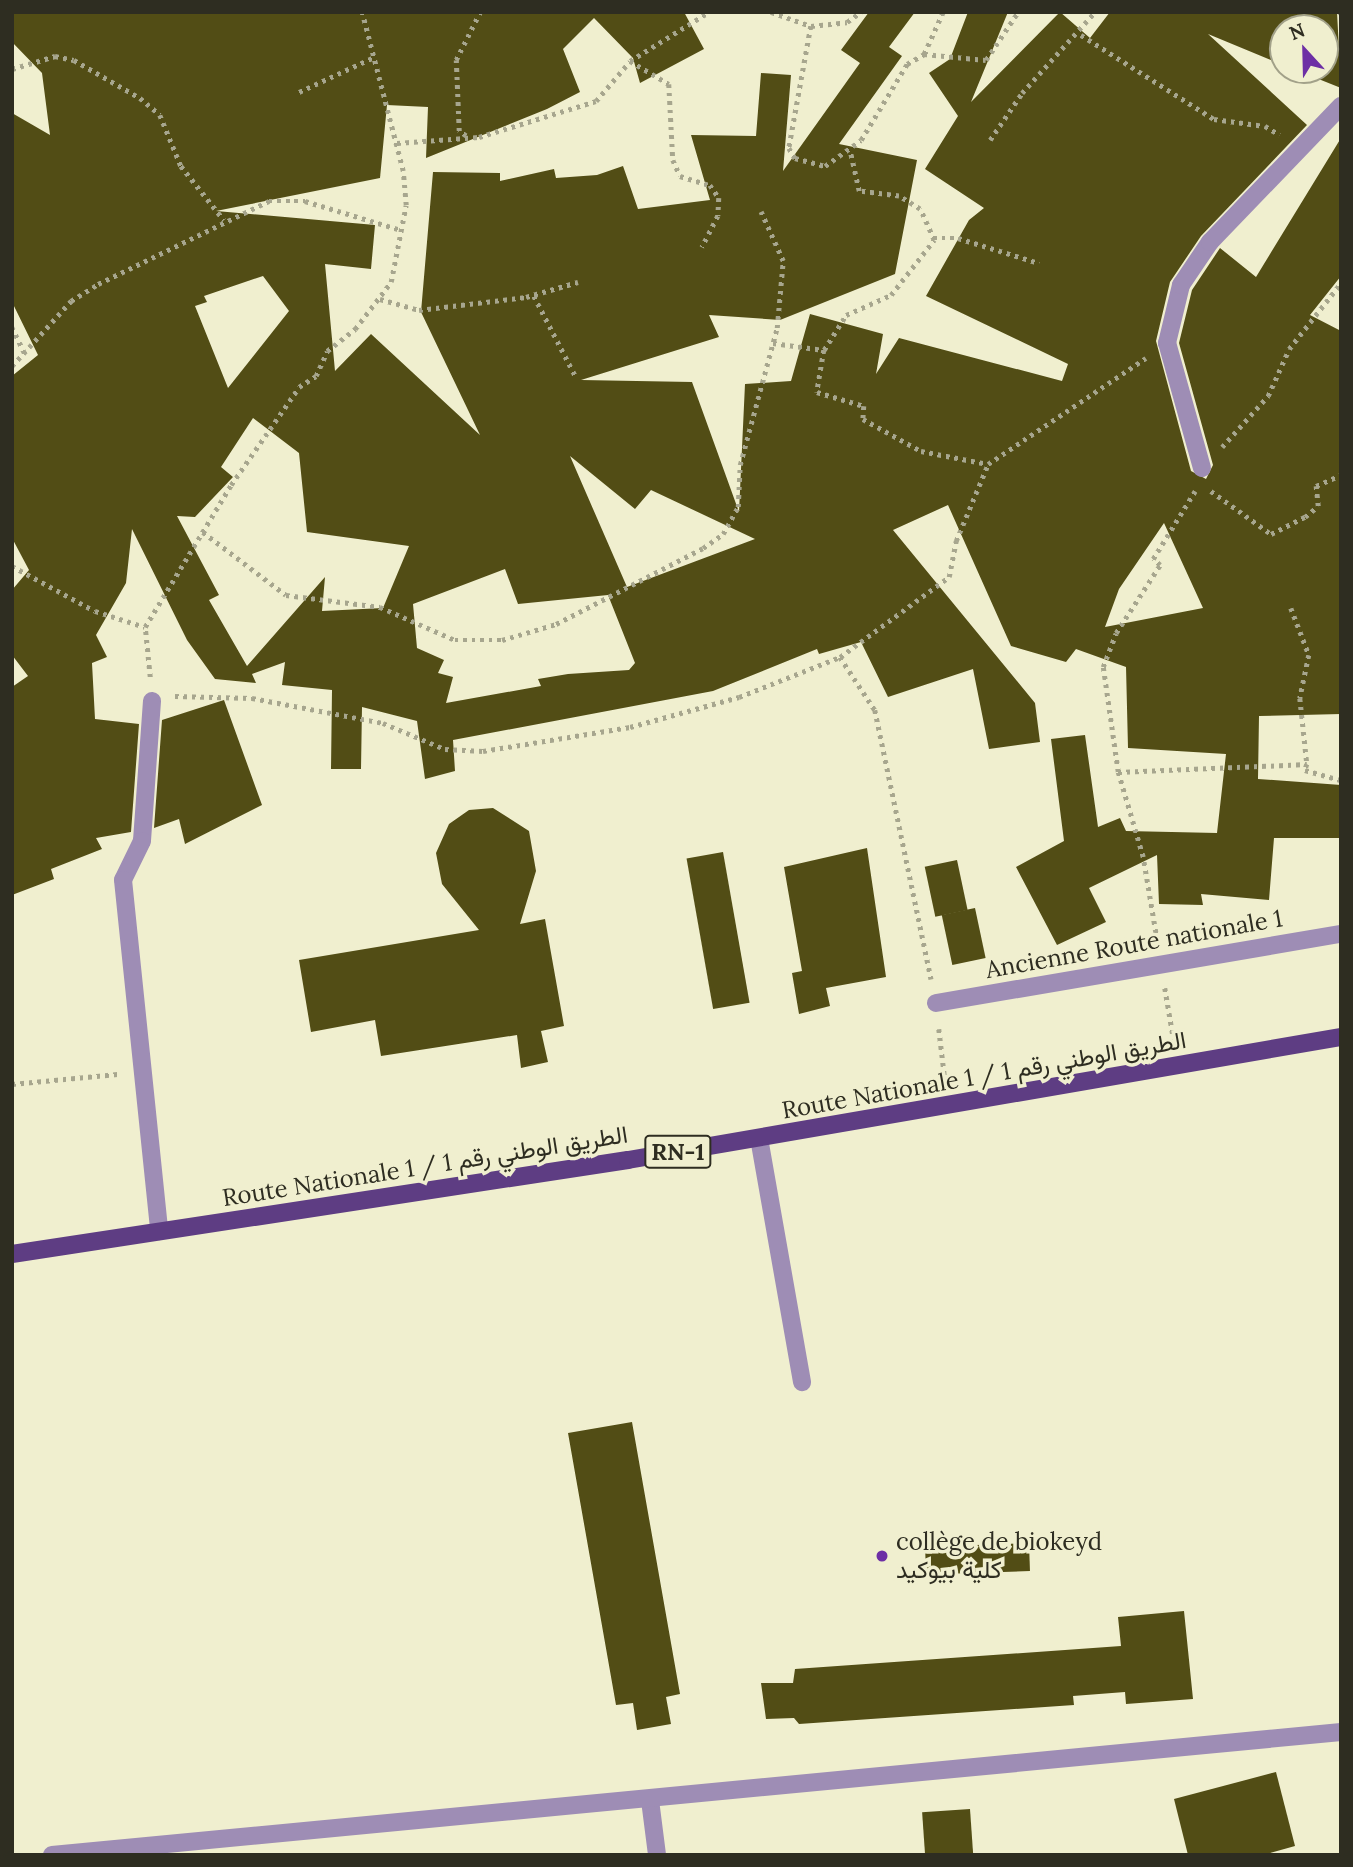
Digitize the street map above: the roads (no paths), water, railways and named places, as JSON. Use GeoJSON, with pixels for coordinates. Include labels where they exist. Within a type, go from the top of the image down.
{"type":"FeatureCollection","features":[{"type":"Feature","properties":{"kind":"main road","name":"Route Nationale 1 / الطريق الوطني رقم 1"},"geometry":{"type":"LineString","coordinates":[[12,1254],[759,1138],[1341,1037]]}},
{"type":"Feature","properties":{"kind":"street"},"geometry":{"type":"LineString","coordinates":[[1202,468],[1167,343],[1181,285],[1210,242],[1341,106]]}},
{"type":"Feature","properties":{"kind":"street"},"geometry":{"type":"LineString","coordinates":[[152,701],[142,841],[123,880],[159,1231]]}},
{"type":"Feature","properties":{"kind":"street","name":"Ancienne Route nationale 1"},"geometry":{"type":"LineString","coordinates":[[936,1003],[1160,961],[1341,934]]}},
{"type":"Feature","properties":{"kind":"street"},"geometry":{"type":"LineString","coordinates":[[759,1138],[802,1382]]}},
{"type":"Feature","properties":{"kind":"street"},"geometry":{"type":"LineString","coordinates":[[52,1855],[1341,1732]]}},
{"type":"Feature","properties":{"kind":"street"},"geometry":{"type":"LineString","coordinates":[[650,1800],[657,1855]]}},
{"type":"Feature","properties":{"kind":"place","name":"collège de biokeyd كلية بيوكيد"},"geometry":{"type":"Point","coordinates":[882,1556]}}]}
